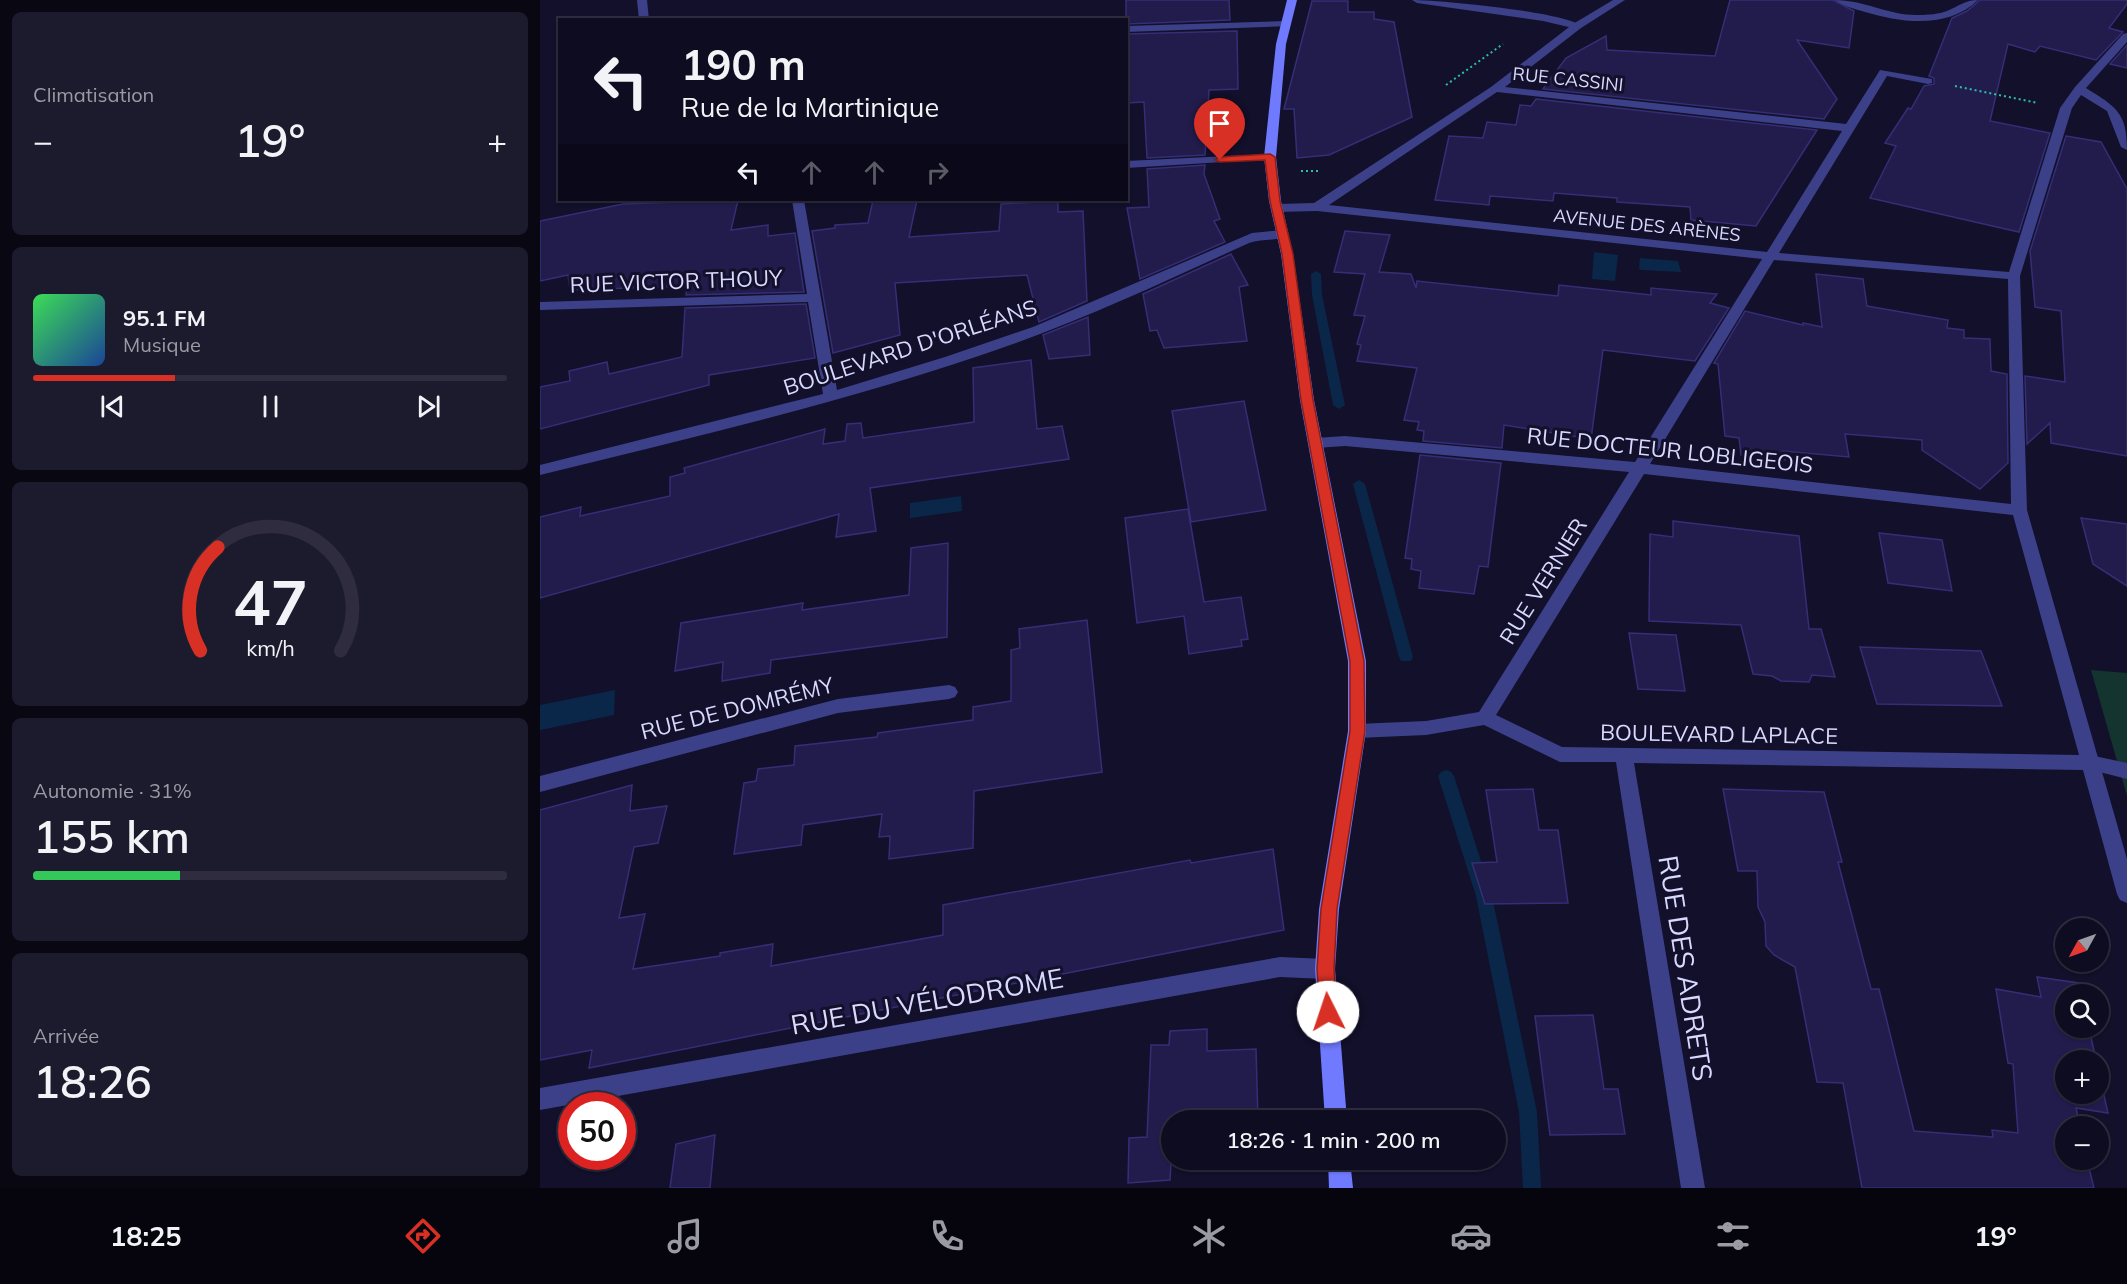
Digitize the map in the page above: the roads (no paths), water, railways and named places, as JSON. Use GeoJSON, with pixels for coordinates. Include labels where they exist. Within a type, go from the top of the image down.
{"type":"FeatureCollection","features":[{"type":"Feature","properties":{"kind":"main road"},"geometry":{"type":"LineString","coordinates":[[1292,0],[1281,44],[1270,157],[1277,208],[1287,254],[1307,400],[1357,661],[1357,731],[1329,909],[1325,969],[1335,1110]]}},
{"type":"Feature","properties":{"kind":"main road"},"geometry":{"type":"LineString","coordinates":[[1340,1170],[1341,1188]]}},
{"type":"Feature","properties":{"kind":"street"},"geometry":{"type":"LineString","coordinates":[[642,0],[644,18]]}},
{"type":"Feature","properties":{"kind":"street"},"geometry":{"type":"LineString","coordinates":[[1417,0],[1543,18],[1577,26]]}},
{"type":"Feature","properties":{"kind":"street"},"geometry":{"type":"LineString","coordinates":[[1494,89],[1577,26],[1620,0]]}},
{"type":"Feature","properties":{"kind":"street"},"geometry":{"type":"LineString","coordinates":[[1840,0],[1866,10],[1925,18],[1946,15],[1972,0]]}},
{"type":"Feature","properties":{"kind":"street"},"geometry":{"type":"LineString","coordinates":[[1128,29],[1286,24]]}},
{"type":"Feature","properties":{"kind":"street"},"geometry":{"type":"LineString","coordinates":[[2127,36],[2079,89],[2066,108],[2014,276],[2019,510],[2127,894]]}},
{"type":"Feature","properties":{"kind":"street","name":"RUE VERNIER"},"geometry":{"type":"LineString","coordinates":[[1485,718],[1884,72],[1928,81]]}},
{"type":"Feature","properties":{"kind":"street","name":"RUE CASSINI"},"geometry":{"type":"LineString","coordinates":[[1317,207],[1494,89],[1849,128]]}},
{"type":"Feature","properties":{"kind":"street"},"geometry":{"type":"LineString","coordinates":[[2079,89],[2112,109],[2127,147]]}},
{"type":"Feature","properties":{"kind":"street"},"geometry":{"type":"LineString","coordinates":[[1128,165],[1270,157]]}},
{"type":"Feature","properties":{"kind":"street"},"geometry":{"type":"LineString","coordinates":[[798,201],[831,398]]}},
{"type":"Feature","properties":{"kind":"street","name":"AVENUE DES ARÈNES"},"geometry":{"type":"LineString","coordinates":[[1277,208],[1317,207],[1770,256],[2014,276]]}},
{"type":"Feature","properties":{"kind":"street","name":"BOULEVARD D'ORLÉANS"},"geometry":{"type":"LineString","coordinates":[[540,470],[831,398],[1010,341],[1177,273],[1245,240],[1256,236],[1282,234]]}},
{"type":"Feature","properties":{"kind":"street","name":"RUE VICTOR THOUY"},"geometry":{"type":"LineString","coordinates":[[540,306],[814,298]]}},
{"type":"Feature","properties":{"kind":"street","name":"RUE DOCTEUR LOBLIGEOIS"},"geometry":{"type":"LineString","coordinates":[[1316,442],[1345,441],[1639,468],[2019,510]]}},
{"type":"Feature","properties":{"kind":"street","name":"RUE DE DOMRÉMY"},"geometry":{"type":"LineString","coordinates":[[540,784],[838,706],[949,692]]}},
{"type":"Feature","properties":{"kind":"street"},"geometry":{"type":"LineString","coordinates":[[1357,731],[1426,728],[1485,718]]}},
{"type":"Feature","properties":{"kind":"street","name":"BOULEVARD LAPLACE"},"geometry":{"type":"LineString","coordinates":[[1485,718],[1560,754],[2090,764],[2127,771]]}},
{"type":"Feature","properties":{"kind":"street","name":"RUE DES ADRETS"},"geometry":{"type":"LineString","coordinates":[[1624,756],[1692,1188]]}},
{"type":"Feature","properties":{"kind":"street","name":"RUE DU VÉLODROME"},"geometry":{"type":"LineString","coordinates":[[540,1099],[1280,967],[1325,969]]}},
{"type":"Feature","properties":{"kind":"water"},"geometry":{"type":"Polygon","coordinates":[[[1594,252],[1618,255],[1615,281],[1592,279],[1594,252]]]}},
{"type":"Feature","properties":{"kind":"water"},"geometry":{"type":"Polygon","coordinates":[[[1640,258],[1678,261],[1681,272],[1641,270],[1639,268],[1640,258]]]}},
{"type":"Feature","properties":{"kind":"water"},"geometry":{"type":"Polygon","coordinates":[[[961,496],[962,511],[910,518],[910,503],[961,496]]]}},
{"type":"Feature","properties":{"kind":"water"},"geometry":{"type":"Polygon","coordinates":[[[615,690],[614,715],[540,730],[540,705],[615,690]]]}},
{"type":"Feature","properties":{"kind":"waterway"},"geometry":{"type":"LineString","coordinates":[[1316,274],[1317,295],[1339,405]]}},
{"type":"Feature","properties":{"kind":"waterway"},"geometry":{"type":"LineString","coordinates":[[1359,484],[1406,657]]}},
{"type":"Feature","properties":{"kind":"waterway"},"geometry":{"type":"LineString","coordinates":[[1446,776],[1484,896],[1528,1112],[1532,1188]]}}]}
